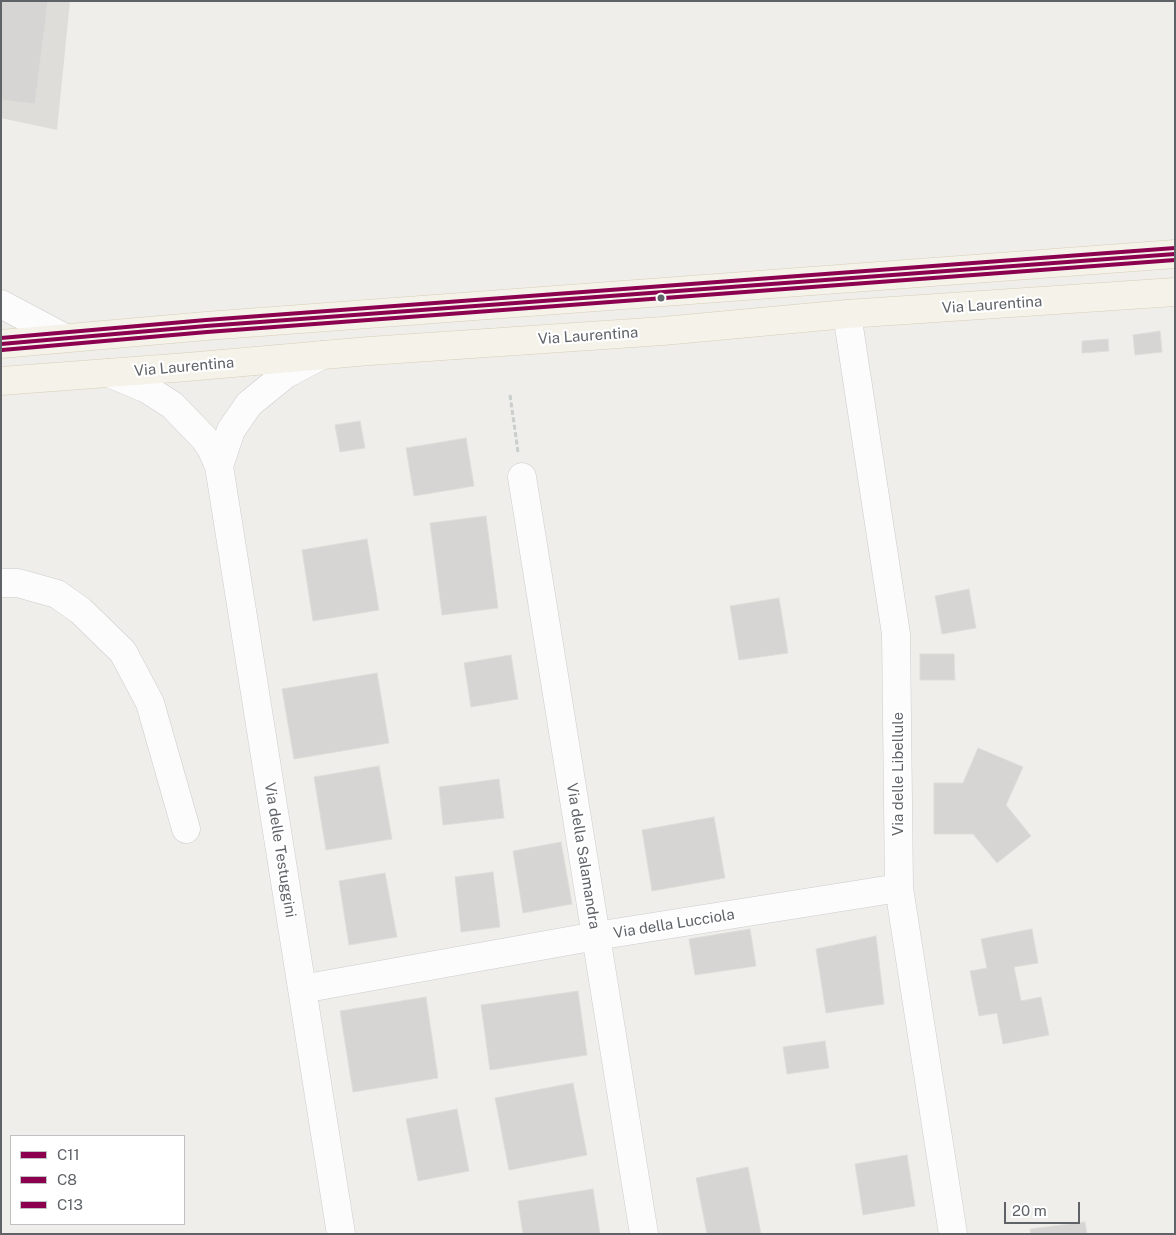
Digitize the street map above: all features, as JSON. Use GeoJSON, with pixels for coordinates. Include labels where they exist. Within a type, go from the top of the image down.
{"type":"FeatureCollection","features":[{"type":"Feature","properties":{"kind":"main road"},"geometry":{"type":"LineString","coordinates":[[1,344],[274,321],[1175,254]]}},
{"type":"Feature","properties":{"kind":"main road","name":"Via Laurentina"},"geometry":{"type":"LineString","coordinates":[[1,381],[322,355],[663,331],[847,314],[1175,292]]}},
{"type":"Feature","properties":{"kind":"street"},"geometry":{"type":"LineString","coordinates":[[1,304],[65,338]]}},
{"type":"Feature","properties":{"kind":"street","name":"Via delle Libellule"},"geometry":{"type":"LineString","coordinates":[[847,314],[896,634],[898,888],[953,1234]]}},
{"type":"Feature","properties":{"kind":"street"},"geometry":{"type":"LineString","coordinates":[[219,466],[231,430],[250,404],[286,374],[322,355]]}},
{"type":"Feature","properties":{"kind":"street"},"geometry":{"type":"LineString","coordinates":[[109,373],[148,389],[172,404],[212,448],[219,466]]}},
{"type":"Feature","properties":{"kind":"street","name":"Via delle Testuggini"},"geometry":{"type":"LineString","coordinates":[[219,466],[341,1234]]}},
{"type":"Feature","properties":{"kind":"street","name":"Via della Salamandra"},"geometry":{"type":"LineString","coordinates":[[522,477],[644,1234]]}},
{"type":"Feature","properties":{"kind":"street"},"geometry":{"type":"LineString","coordinates":[[1,583],[18,583],[58,594],[81,611],[124,652],[150,703],[186,829]]}},
{"type":"Feature","properties":{"kind":"street","name":"Via della Lucciola"},"geometry":{"type":"LineString","coordinates":[[302,989],[596,936],[898,888]]}},
{"type":"Feature","properties":{"kind":"path"},"geometry":{"type":"LineString","coordinates":[[510,395],[522,477]]}},
{"type":"Feature","properties":{"kind":"shaded area"},"geometry":{"type":"Polygon","coordinates":[[[1,1],[70,1],[57,130],[1,118],[1,1]]]}},
{"type":"Feature","properties":{"kind":"building"},"geometry":{"type":"Polygon","coordinates":[[[1,1],[48,1],[35,104],[1,100],[1,1]]]}},
{"type":"Feature","properties":{"kind":"building"},"geometry":{"type":"Polygon","coordinates":[[[1160,331],[1162,352],[1135,355],[1133,335],[1160,331]]]}},
{"type":"Feature","properties":{"kind":"building"},"geometry":{"type":"Polygon","coordinates":[[[1108,339],[1109,351],[1082,353],[1082,341],[1108,339]]]}},
{"type":"Feature","properties":{"kind":"building"},"geometry":{"type":"Polygon","coordinates":[[[360,421],[365,448],[340,452],[335,425],[360,421]]]}},
{"type":"Feature","properties":{"kind":"building"},"geometry":{"type":"Polygon","coordinates":[[[466,438],[474,486],[414,496],[406,448],[466,438]]]}},
{"type":"Feature","properties":{"kind":"building"},"geometry":{"type":"Polygon","coordinates":[[[486,516],[498,608],[442,615],[430,523],[486,516]]]}},
{"type":"Feature","properties":{"kind":"building"},"geometry":{"type":"Polygon","coordinates":[[[367,539],[379,610],[313,621],[302,550],[367,539]]]}},
{"type":"Feature","properties":{"kind":"building"},"geometry":{"type":"Polygon","coordinates":[[[969,589],[976,628],[942,634],[935,596],[969,589]]]}},
{"type":"Feature","properties":{"kind":"building"},"geometry":{"type":"Polygon","coordinates":[[[779,598],[788,653],[739,660],[730,606],[779,598]]]}},
{"type":"Feature","properties":{"kind":"building"},"geometry":{"type":"Polygon","coordinates":[[[920,654],[954,654],[955,680],[920,680],[920,654]]]}},
{"type":"Feature","properties":{"kind":"building"},"geometry":{"type":"Polygon","coordinates":[[[511,655],[518,699],[471,707],[464,663],[511,655]]]}},
{"type":"Feature","properties":{"kind":"building"},"geometry":{"type":"Polygon","coordinates":[[[377,673],[389,743],[294,759],[282,689],[377,673]]]}},
{"type":"Feature","properties":{"kind":"building"},"geometry":{"type":"Polygon","coordinates":[[[978,748],[1023,767],[1006,805],[1031,836],[997,863],[973,834],[934,834],[934,783],[963,783],[978,748]]]}},
{"type":"Feature","properties":{"kind":"building"},"geometry":{"type":"Polygon","coordinates":[[[379,766],[392,839],[326,850],[314,777],[379,766]]]}},
{"type":"Feature","properties":{"kind":"building"},"geometry":{"type":"Polygon","coordinates":[[[499,779],[504,818],[443,825],[439,787],[499,779]]]}},
{"type":"Feature","properties":{"kind":"building"},"geometry":{"type":"Polygon","coordinates":[[[714,817],[725,878],[652,891],[642,830],[714,817]]]}},
{"type":"Feature","properties":{"kind":"building"},"geometry":{"type":"Polygon","coordinates":[[[561,842],[572,904],[523,913],[513,851],[561,842]]]}},
{"type":"Feature","properties":{"kind":"building"},"geometry":{"type":"Polygon","coordinates":[[[493,872],[500,927],[461,932],[455,877],[493,872]]]}},
{"type":"Feature","properties":{"kind":"building"},"geometry":{"type":"Polygon","coordinates":[[[385,873],[397,937],[349,945],[339,881],[385,873]]]}},
{"type":"Feature","properties":{"kind":"building"},"geometry":{"type":"Polygon","coordinates":[[[750,929],[756,966],[695,975],[689,939],[750,929]]]}},
{"type":"Feature","properties":{"kind":"building"},"geometry":{"type":"Polygon","coordinates":[[[1032,929],[1038,963],[1014,967],[1021,1001],[1041,997],[1049,1035],[1003,1044],[997,1013],[979,1016],[970,971],[987,968],[981,939],[1032,929]]]}},
{"type":"Feature","properties":{"kind":"building"},"geometry":{"type":"Polygon","coordinates":[[[876,936],[884,1004],[826,1013],[816,949],[876,936]]]}},
{"type":"Feature","properties":{"kind":"building"},"geometry":{"type":"Polygon","coordinates":[[[578,991],[587,1055],[490,1070],[481,1005],[578,991]]]}},
{"type":"Feature","properties":{"kind":"building"},"geometry":{"type":"Polygon","coordinates":[[[426,997],[438,1078],[353,1092],[340,1011],[426,997]]]}},
{"type":"Feature","properties":{"kind":"building"},"geometry":{"type":"Polygon","coordinates":[[[825,1041],[829,1068],[787,1074],[783,1047],[825,1041]]]}},
{"type":"Feature","properties":{"kind":"building"},"geometry":{"type":"Polygon","coordinates":[[[573,1083],[587,1155],[509,1170],[495,1098],[573,1083]]]}},
{"type":"Feature","properties":{"kind":"building"},"geometry":{"type":"Polygon","coordinates":[[[457,1109],[469,1171],[418,1181],[406,1119],[457,1109]]]}},
{"type":"Feature","properties":{"kind":"building"},"geometry":{"type":"Polygon","coordinates":[[[907,1155],[915,1206],[863,1215],[855,1164],[907,1155]]]}},
{"type":"Feature","properties":{"kind":"building"},"geometry":{"type":"Polygon","coordinates":[[[748,1167],[761,1234],[707,1234],[696,1178],[748,1167]]]}},
{"type":"Feature","properties":{"kind":"building"},"geometry":{"type":"Polygon","coordinates":[[[593,1189],[600,1234],[523,1234],[518,1201],[593,1189]]]}},
{"type":"Feature","properties":{"kind":"building"},"geometry":{"type":"Polygon","coordinates":[[[1085,1222],[1087,1234],[1031,1234],[1030,1229],[1085,1222]]]}},
{"type":"Feature","properties":{"kind":"transit line","name":"C13"},"geometry":{"type":"LineString","coordinates":[[1,338],[206,320],[1175,248]]}},
{"type":"Feature","properties":{"kind":"transit line","name":"C11"},"geometry":{"type":"LineString","coordinates":[[1,344],[206,326],[1175,254]]}},
{"type":"Feature","properties":{"kind":"transit line","name":"C8"},"geometry":{"type":"LineString","coordinates":[[2,350],[207,332],[1175,260]]}}]}
